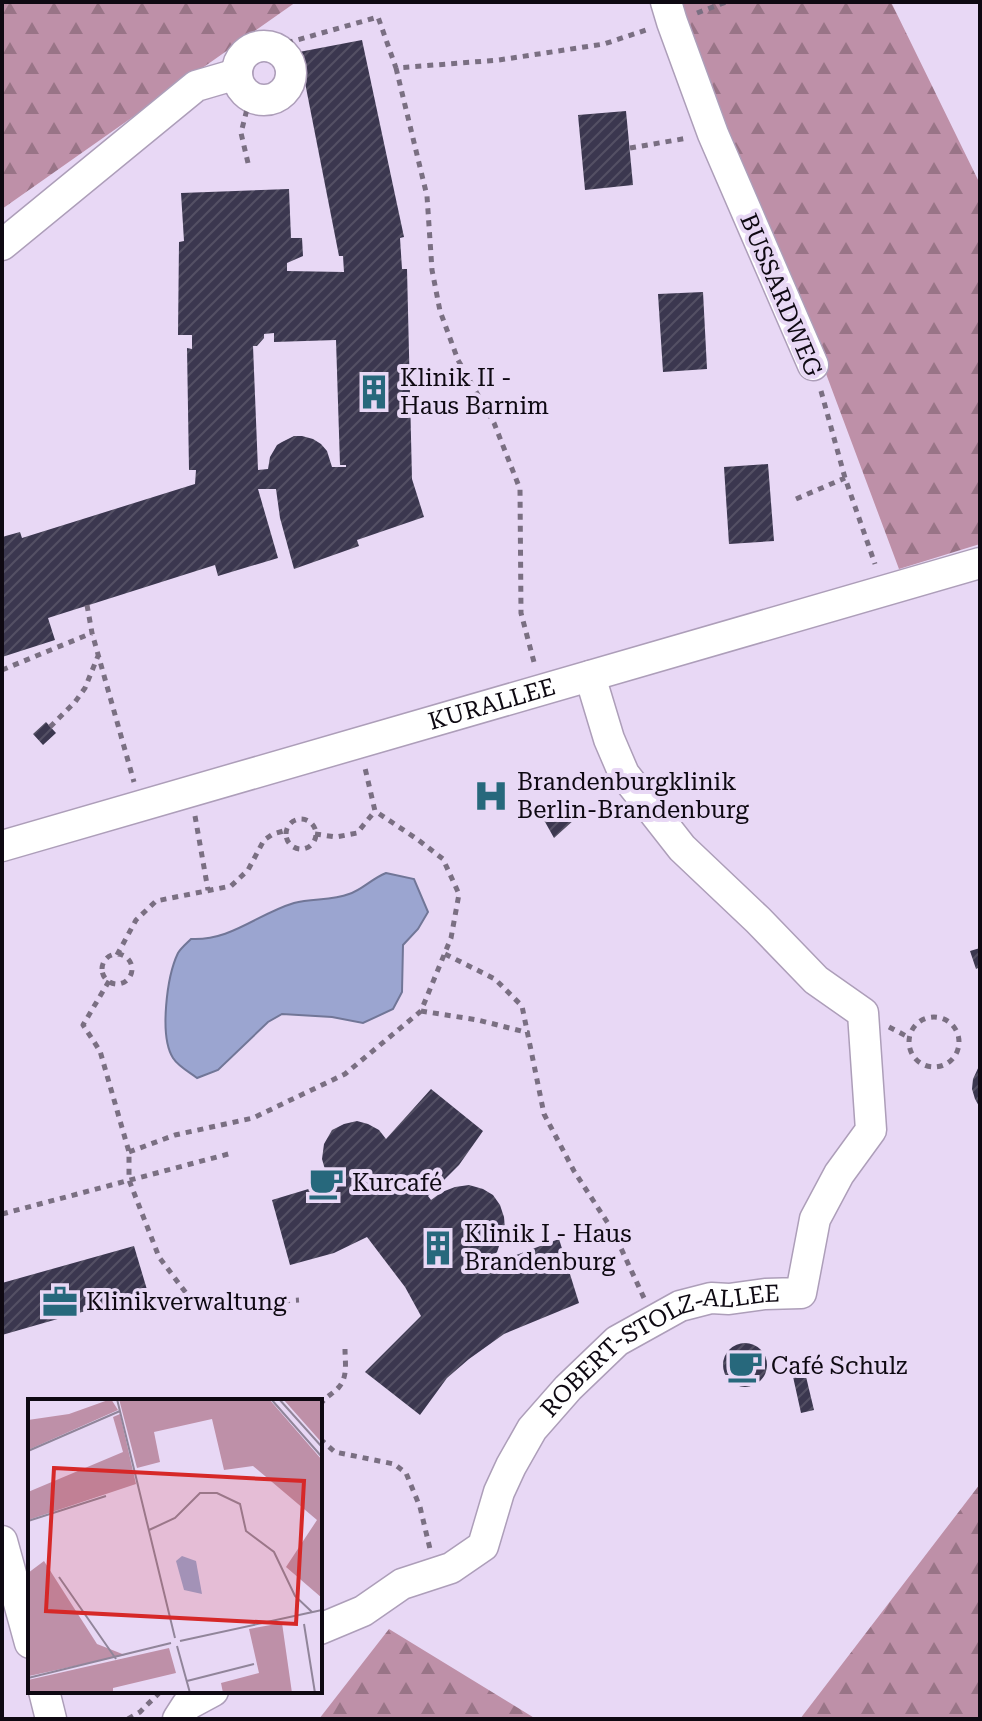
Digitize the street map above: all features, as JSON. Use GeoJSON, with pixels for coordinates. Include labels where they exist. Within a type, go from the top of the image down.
{"type":"FeatureCollection","features":[{"type":"Feature","properties":{"kind":"street","name":"BUSSARDWEG"},"geometry":{"type":"LineString","coordinates":[[669,12],[713,134],[813,365]]}},
{"type":"Feature","properties":{"kind":"street"},"geometry":{"type":"LineString","coordinates":[[264,46],[278,50],[286,57],[292,73],[290,83],[279,97],[260,100],[244,85],[242,58],[255,48],[264,46]]}},
{"type":"Feature","properties":{"kind":"street"},"geometry":{"type":"LineString","coordinates":[[2,245],[196,86],[244,85]]}},
{"type":"Feature","properties":{"kind":"street","name":"KURALLEE"},"geometry":{"type":"LineString","coordinates":[[2,846],[980,563]]}},
{"type":"Feature","properties":{"kind":"street","name":"ROBERT-STOLZ-ALLEE"},"geometry":{"type":"LineString","coordinates":[[322,1628],[363,1611],[402,1584],[451,1568],[483,1546],[499,1492],[532,1429],[568,1388],[617,1341],[680,1306],[711,1298],[801,1293],[815,1219],[839,1174],[871,1130],[863,1013],[816,980],[682,848],[624,774],[609,739],[590,676]]}},
{"type":"Feature","properties":{"kind":"street"},"geometry":{"type":"LineString","coordinates":[[2,1541],[28,1636]]}},
{"type":"Feature","properties":{"kind":"street"},"geometry":{"type":"LineString","coordinates":[[44,1693],[51,1719]]}},
{"type":"Feature","properties":{"kind":"street"},"geometry":{"type":"LineString","coordinates":[[178,1719],[187,1705],[209,1693]]}},
{"type":"Feature","properties":{"kind":"path"},"geometry":{"type":"LineString","coordinates":[[396,68],[499,60],[604,44],[669,12]]}},
{"type":"Feature","properties":{"kind":"path"},"geometry":{"type":"LineString","coordinates":[[278,50],[283,44],[378,17],[396,68],[427,196],[432,270],[440,311],[458,360],[494,423],[520,489],[521,613],[542,690]]}},
{"type":"Feature","properties":{"kind":"path"},"geometry":{"type":"LineString","coordinates":[[244,85],[241,133],[248,163]]}},
{"type":"Feature","properties":{"kind":"path"},"geometry":{"type":"LineString","coordinates":[[630,148],[713,134]]}},
{"type":"Feature","properties":{"kind":"path","name":"BUSSARDWEG"},"geometry":{"type":"LineString","coordinates":[[813,365],[845,478],[884,592]]}},
{"type":"Feature","properties":{"kind":"path"},"geometry":{"type":"LineString","coordinates":[[796,499],[845,478]]}},
{"type":"Feature","properties":{"kind":"path"},"geometry":{"type":"LineString","coordinates":[[87,605],[140,806]]}},
{"type":"Feature","properties":{"kind":"path"},"geometry":{"type":"LineString","coordinates":[[2,670],[92,633]]}},
{"type":"Feature","properties":{"kind":"path"},"geometry":{"type":"LineString","coordinates":[[50,727],[85,688],[99,655]]}},
{"type":"Feature","properties":{"kind":"path"},"geometry":{"type":"LineString","coordinates":[[129,1152],[175,1135],[253,1118],[332,1081],[345,1074],[421,1011],[451,938],[459,894],[443,859],[375,811],[359,742]]}},
{"type":"Feature","properties":{"kind":"path"},"geometry":{"type":"LineString","coordinates":[[190,791],[208,890]]}},
{"type":"Feature","properties":{"kind":"path"},"geometry":{"type":"LineString","coordinates":[[315,834],[336,837],[357,833],[375,811]]}},
{"type":"Feature","properties":{"kind":"path"},"geometry":{"type":"LineString","coordinates":[[300,819],[309,822],[315,834],[312,843],[299,848],[287,840],[287,830],[292,822],[300,819]]}},
{"type":"Feature","properties":{"kind":"path"},"geometry":{"type":"LineString","coordinates":[[117,955],[136,920],[156,901],[231,886],[248,870],[264,840],[287,830]]}},
{"type":"Feature","properties":{"kind":"path"},"geometry":{"type":"LineString","coordinates":[[445,954],[495,979],[522,1006],[544,1114],[574,1171],[613,1231],[641,1296],[661,1317]]}},
{"type":"Feature","properties":{"kind":"path"},"geometry":{"type":"LineString","coordinates":[[117,955],[129,960],[132,969],[125,982],[109,981],[104,975],[103,965],[108,958],[117,955]]}},
{"type":"Feature","properties":{"kind":"path"},"geometry":{"type":"LineString","coordinates":[[109,981],[83,1025],[100,1051],[129,1152],[129,1180],[159,1257],[189,1297],[220,1305],[299,1300]]}},
{"type":"Feature","properties":{"kind":"path"},"geometry":{"type":"LineString","coordinates":[[421,1011],[478,1020],[529,1033]]}},
{"type":"Feature","properties":{"kind":"path"},"geometry":{"type":"LineString","coordinates":[[941,1018],[954,1028],[958,1051],[947,1064],[931,1068],[917,1061],[912,1054],[909,1046],[912,1030],[924,1019],[941,1018]]}},
{"type":"Feature","properties":{"kind":"path"},"geometry":{"type":"LineString","coordinates":[[2,1214],[232,1153]]}},
{"type":"Feature","properties":{"kind":"path"},"geometry":{"type":"LineString","coordinates":[[322,1402],[341,1385],[345,1377],[345,1349]]}},
{"type":"Feature","properties":{"kind":"path"},"geometry":{"type":"LineString","coordinates":[[322,1441],[335,1452],[394,1464],[406,1473],[420,1507],[431,1553],[451,1568]]}},
{"type":"Feature","properties":{"kind":"path"},"geometry":{"type":"LineString","coordinates":[[128,1719],[159,1693]]}},
{"type":"Feature","properties":{"kind":"green space"},"geometry":{"type":"Polygon","coordinates":[[[2,2],[296,2],[2,209],[2,2]]]}},
{"type":"Feature","properties":{"kind":"green space"},"geometry":{"type":"Polygon","coordinates":[[[675,2],[891,2],[980,184],[980,544],[899,569],[822,363],[675,2]]]}},
{"type":"Feature","properties":{"kind":"green space"},"geometry":{"type":"Polygon","coordinates":[[[980,1484],[980,1719],[800,1719],[980,1484]]]}},
{"type":"Feature","properties":{"kind":"green space"},"geometry":{"type":"Polygon","coordinates":[[[389,1629],[536,1719],[319,1719],[389,1629]]]}},
{"type":"Feature","properties":{"kind":"water"},"geometry":{"type":"Polygon","coordinates":[[[386,873],[414,879],[428,912],[403,945],[402,992],[393,1009],[363,1023],[332,1017],[282,1014],[268,1022],[218,1070],[197,1078],[175,1061],[166,1036],[168,991],[178,953],[191,939],[219,936],[294,903],[349,894],[386,873]]]}},
{"type":"Feature","properties":{"kind":"building","name":"Klinik II - Haus Barnim"},"geometry":{"type":"Polygon","coordinates":[[[362,40],[404,237],[400,238],[402,269],[407,269],[412,479],[424,517],[357,540],[359,546],[294,569],[280,518],[276,489],[258,489],[278,558],[218,576],[215,565],[48,618],[55,640],[2,657],[2,537],[20,532],[22,538],[195,484],[196,470],[189,470],[187,348],[192,349],[192,335],[178,335],[179,242],[184,241],[181,193],[289,189],[291,238],[302,238],[303,256],[287,263],[287,271],[344,272],[299,52],[362,40]],[[274,333],[264,334],[257,346],[253,346],[258,470],[268,469],[277,445],[294,436],[313,439],[321,444],[332,467],[346,467],[340,465],[336,340],[274,342],[274,333]]]}},
{"type":"Feature","properties":{"kind":"building"},"geometry":{"type":"Polygon","coordinates":[[[626,111],[633,185],[585,190],[578,115],[626,111]]]}},
{"type":"Feature","properties":{"kind":"building"},"geometry":{"type":"Polygon","coordinates":[[[703,292],[707,369],[663,372],[658,294],[703,292]]]}},
{"type":"Feature","properties":{"kind":"building"},"geometry":{"type":"Polygon","coordinates":[[[768,464],[774,541],[729,544],[724,467],[768,464]]]}},
{"type":"Feature","properties":{"kind":"building"},"geometry":{"type":"Polygon","coordinates":[[[46,722],[56,733],[43,745],[33,734],[46,722]]]}},
{"type":"Feature","properties":{"kind":"building"},"geometry":{"type":"Polygon","coordinates":[[[564,799],[575,819],[554,838],[535,804],[564,799]]]}},
{"type":"Feature","properties":{"kind":"building"},"geometry":{"type":"Polygon","coordinates":[[[980,948],[980,967],[976,969],[970,951],[980,948]]]}},
{"type":"Feature","properties":{"kind":"building"},"geometry":{"type":"Polygon","coordinates":[[[980,1064],[980,1108],[972,1089],[980,1064]]]}},
{"type":"Feature","properties":{"kind":"building","name":"Klinik I - Haus Brandenburg"},"geometry":{"type":"Polygon","coordinates":[[[431,1089],[483,1131],[459,1165],[428,1196],[431,1200],[442,1192],[469,1185],[493,1195],[500,1205],[505,1229],[497,1252],[479,1269],[482,1273],[511,1257],[559,1239],[579,1303],[504,1334],[447,1378],[420,1415],[365,1372],[421,1316],[405,1287],[367,1237],[334,1253],[290,1265],[272,1200],[328,1180],[322,1159],[324,1144],[332,1130],[357,1121],[379,1130],[386,1139],[431,1089]]]}},
{"type":"Feature","properties":{"kind":"building"},"geometry":{"type":"Polygon","coordinates":[[[134,1246],[148,1293],[2,1335],[2,1283],[134,1246]]]}},
{"type":"Feature","properties":{"kind":"building","name":"Café Schulz"},"geometry":{"type":"Polygon","coordinates":[[[745,1343],[761,1349],[767,1365],[761,1381],[745,1387],[729,1381],[723,1365],[729,1349],[745,1343]]]}},
{"type":"Feature","properties":{"kind":"building"},"geometry":{"type":"Polygon","coordinates":[[[802,1360],[814,1410],[801,1413],[790,1363],[802,1360]]]}},
{"type":"Feature","properties":{"kind":"place","name":"Klinik II - Haus Barnim"},"geometry":{"type":"Point","coordinates":[374,392]}},
{"type":"Feature","properties":{"kind":"place","name":"Brandenburgklinik Berlin-Brandenburg"},"geometry":{"type":"Point","coordinates":[491,796]}},
{"type":"Feature","properties":{"kind":"place","name":"Kurcafé"},"geometry":{"type":"Point","coordinates":[326,1183]}},
{"type":"Feature","properties":{"kind":"place","name":"Klinik I - Haus Brandenburg"},"geometry":{"type":"Point","coordinates":[438,1248]}},
{"type":"Feature","properties":{"kind":"place","name":"Klinikverwaltung"},"geometry":{"type":"Point","coordinates":[60,1302]}},
{"type":"Feature","properties":{"kind":"place","name":"Café Schulz"},"geometry":{"type":"Point","coordinates":[745,1366]}}]}
